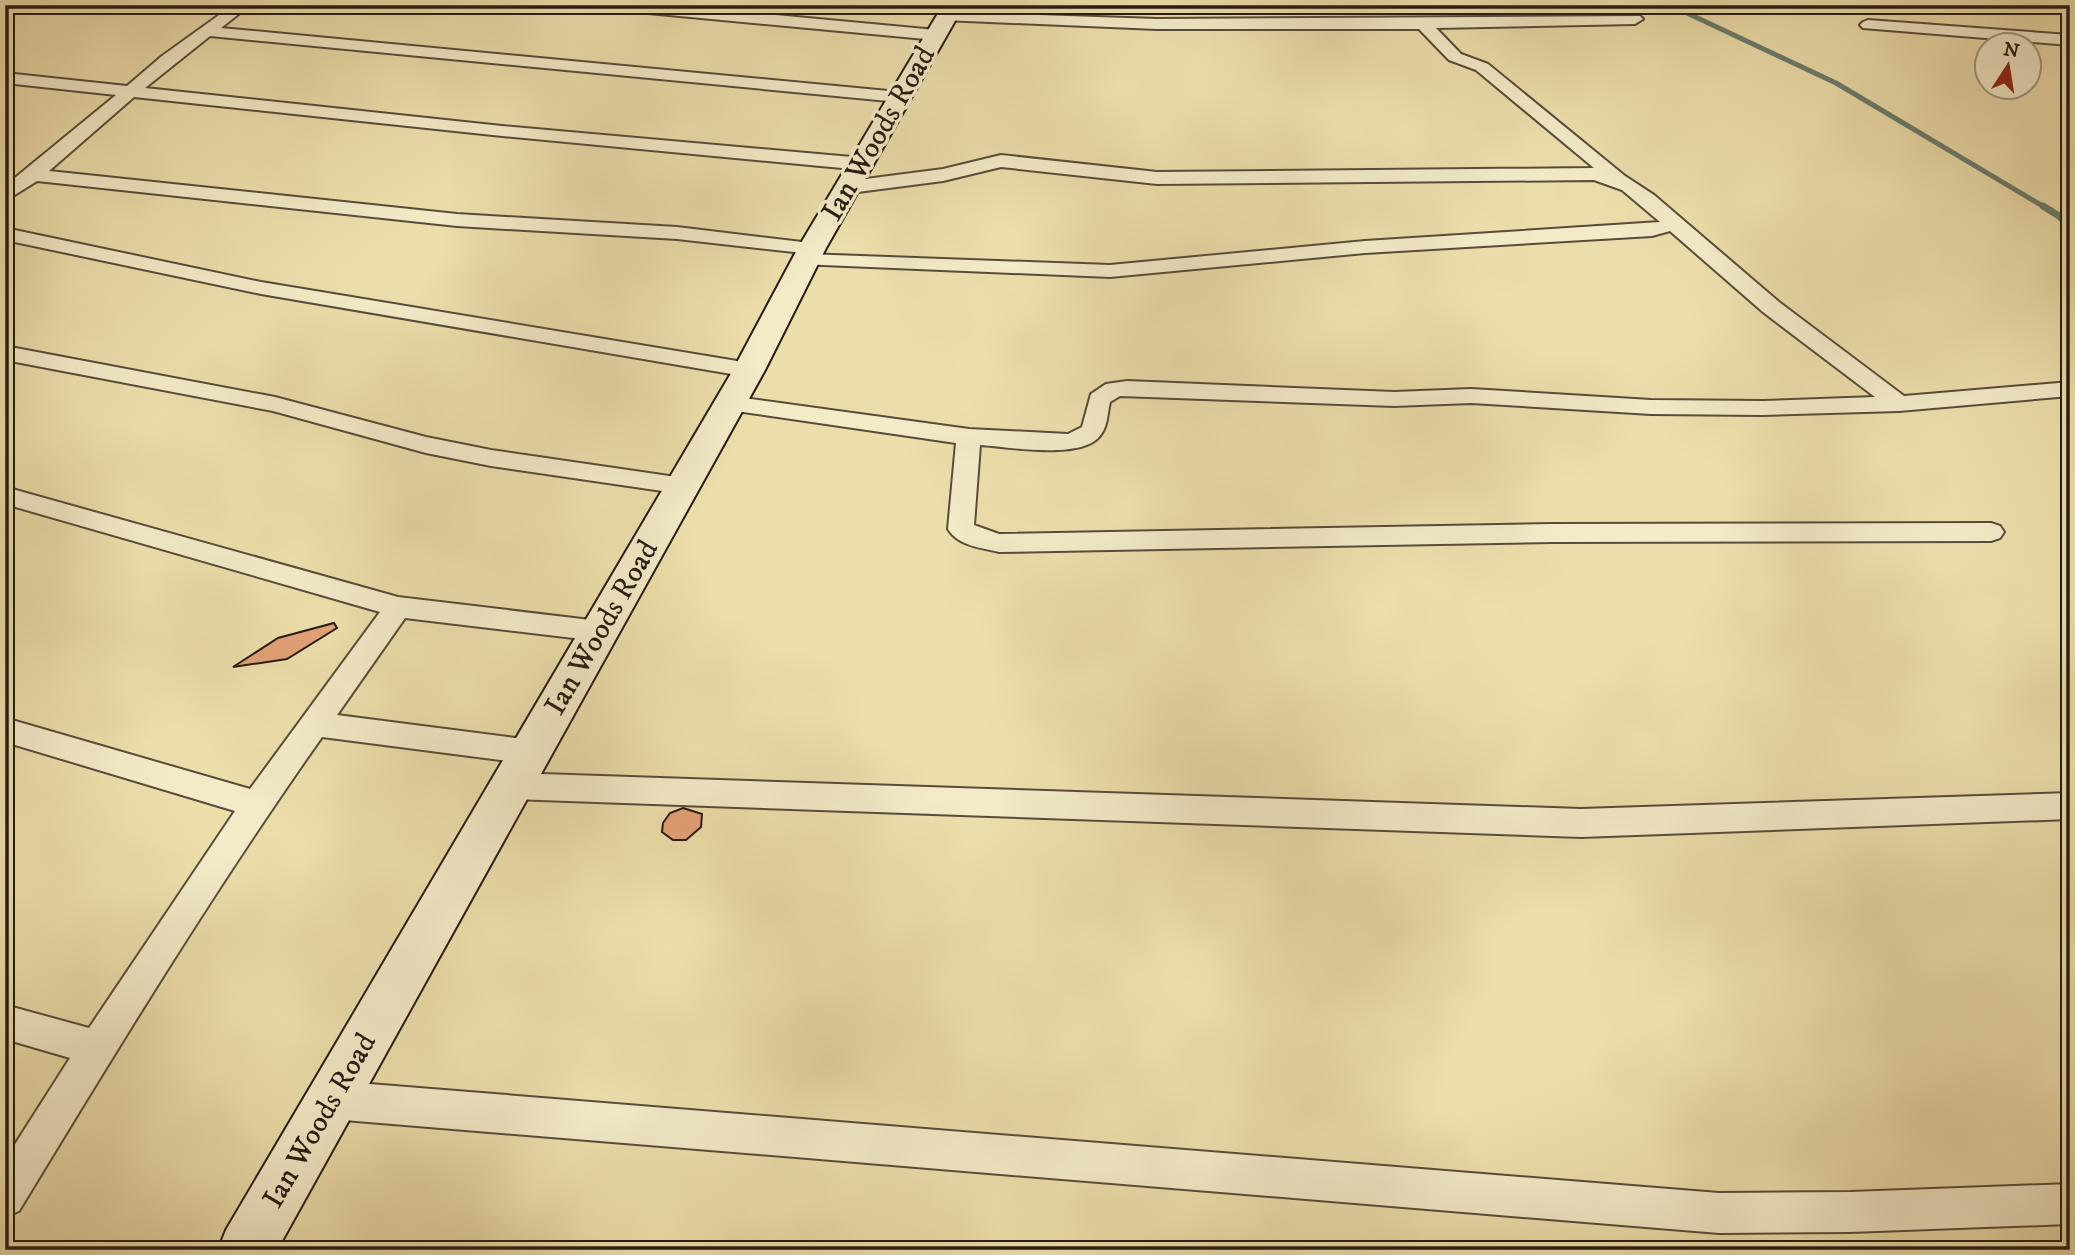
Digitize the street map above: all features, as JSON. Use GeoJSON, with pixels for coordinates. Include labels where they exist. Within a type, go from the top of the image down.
{"type":"FeatureCollection","features":[{"type":"Feature","properties":{"kind":"street"},"geometry":{"type":"LineString","coordinates":[[5,195],[33,175],[205,31],[243,5]]}},
{"type":"Feature","properties":{"kind":"street"},"geometry":{"type":"LineString","coordinates":[[616,5],[946,19],[1157,24],[1423,24],[1634,19]]}},
{"type":"Feature","properties":{"kind":"street","name":"Ian Woods Road"},"geometry":{"type":"LineString","coordinates":[[246,1250],[749,370],[809,254],[946,19]]}},
{"type":"Feature","properties":{"kind":"street"},"geometry":{"type":"LineString","coordinates":[[1423,24],[1455,57],[1482,66],[1619,178],[1631,184],[1674,225],[1779,315],[1899,404]]}},
{"type":"Feature","properties":{"kind":"street"},"geometry":{"type":"LineString","coordinates":[[1868,25],[2070,40]]}},
{"type":"Feature","properties":{"kind":"street"},"geometry":{"type":"LineString","coordinates":[[205,31],[899,97]]}},
{"type":"Feature","properties":{"kind":"street"},"geometry":{"type":"LineString","coordinates":[[5,78],[502,131],[857,175],[943,175],[1001,161],[1157,178],[1594,174],[1619,178]]}},
{"type":"Feature","properties":{"kind":"street"},"geometry":{"type":"LineString","coordinates":[[33,175],[430,217],[677,233],[809,254],[1110,271],[1365,247],[1631,232],[1674,225]]}},
{"type":"Feature","properties":{"kind":"street"},"geometry":{"type":"LineString","coordinates":[[5,234],[261,288],[749,370]]}},
{"type":"Feature","properties":{"kind":"street"},"geometry":{"type":"LineString","coordinates":[[5,354],[275,404],[426,445],[491,458],[683,486]]}},
{"type":"Feature","properties":{"kind":"street"},"geometry":{"type":"LineString","coordinates":[[729,403],[969,437],[1070,442],[1094,429],[1099,399],[1114,389],[1127,388],[1394,399],[1471,396],[1651,407],[1803,408],[1899,404],[2070,389]]}},
{"type":"Feature","properties":{"kind":"street"},"geometry":{"type":"LineString","coordinates":[[969,437],[961,529],[975,537],[999,542],[1553,533],[1992,532]]}},
{"type":"Feature","properties":{"kind":"street"},"geometry":{"type":"LineString","coordinates":[[5,495],[398,607],[599,631]]}},
{"type":"Feature","properties":{"kind":"street"},"geometry":{"type":"LineString","coordinates":[[5,1197],[97,1048],[257,804],[398,607]]}},
{"type":"Feature","properties":{"kind":"street"},"geometry":{"type":"LineString","coordinates":[[315,724],[531,752]]}},
{"type":"Feature","properties":{"kind":"street"},"geometry":{"type":"LineString","coordinates":[[5,730],[257,804]]}},
{"type":"Feature","properties":{"kind":"street"},"geometry":{"type":"LineString","coordinates":[[512,786],[1581,823],[2070,806]]}},
{"type":"Feature","properties":{"kind":"street"},"geometry":{"type":"LineString","coordinates":[[5,1022],[97,1048]]}},
{"type":"Feature","properties":{"kind":"street"},"geometry":{"type":"LineString","coordinates":[[332,1100],[1719,1213],[1850,1212],[2070,1204]]}},
{"type":"Feature","properties":{"kind":"building"},"geometry":{"type":"Polygon","coordinates":[[[334,623],[337,628],[287,659],[233,667],[278,638],[334,623]]]}},
{"type":"Feature","properties":{"kind":"building"},"geometry":{"type":"Polygon","coordinates":[[[683,808],[702,814],[701,827],[686,840],[673,840],[662,832],[663,823],[670,813],[683,808]]]}},
{"type":"Feature","properties":{"kind":"waterway"},"geometry":{"type":"LineString","coordinates":[[1670,5],[1836,83],[2046,208]]}},
{"type":"Feature","properties":{"kind":"waterway"},"geometry":{"type":"LineString","coordinates":[[2043,206],[2070,227]]}}]}
